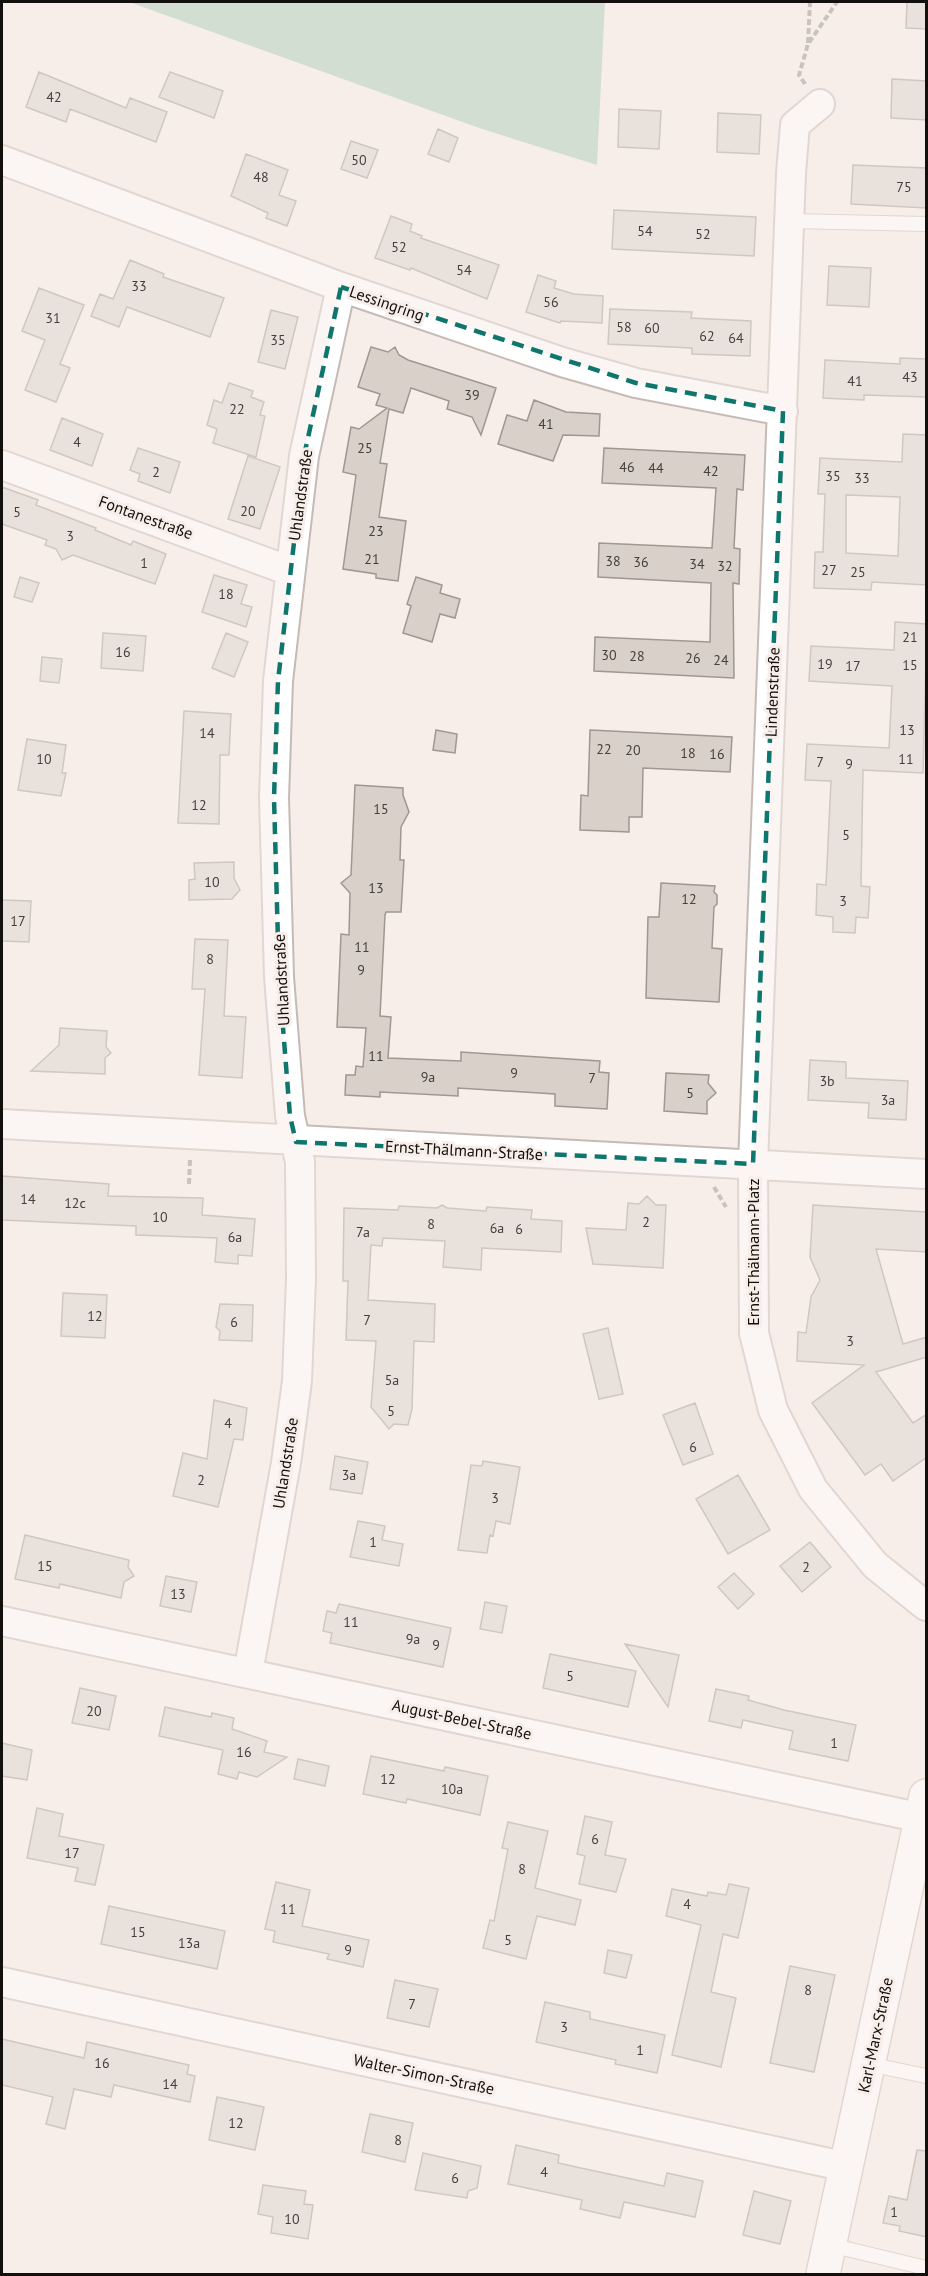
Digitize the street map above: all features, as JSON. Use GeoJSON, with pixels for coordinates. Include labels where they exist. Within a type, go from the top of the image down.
{"type":"FeatureCollection","features":[{"type":"Feature","properties":{"kind":"main road","name":"Karl-Marx-Straße"},"geometry":{"type":"LineString","coordinates":[[826,2260],[868,2064],[912,1892],[924,1807]]}},
{"type":"Feature","properties":{"kind":"street","name":"Lindenstraße"},"geometry":{"type":"LineString","coordinates":[[753,1164],[795,125],[820,104]]}},
{"type":"Feature","properties":{"kind":"street","name":"Lessingring"},"geometry":{"type":"LineString","coordinates":[[2,159],[341,287],[562,362],[636,383],[783,411]]}},
{"type":"Feature","properties":{"kind":"street","name":"Uhlandstraße"},"geometry":{"type":"LineString","coordinates":[[248,1673],[286,1463],[297,1381],[301,1268],[300,1161],[290,1116],[279,977],[274,798],[278,681],[304,456],[341,287]]}},
{"type":"Feature","properties":{"kind":"street","name":"Fontanestraße"},"geometry":{"type":"LineString","coordinates":[[2,465],[290,570]]}},
{"type":"Feature","properties":{"kind":"street","name":"Ernst-Thälmann-Straße"},"geometry":{"type":"LineString","coordinates":[[2,1124],[296,1142],[927,1174]]}},
{"type":"Feature","properties":{"kind":"street","name":"Ernst-Thälmann-Platz"},"geometry":{"type":"LineString","coordinates":[[753,1164],[758,1311],[754,1333],[773,1410],[813,1489],[875,1565],[927,1606]]}},
{"type":"Feature","properties":{"kind":"street","name":"August-Bebel-Straße"},"geometry":{"type":"LineString","coordinates":[[2,1621],[248,1673],[924,1807]]}},
{"type":"Feature","properties":{"kind":"street","name":"Walter-Simon-Straße"},"geometry":{"type":"LineString","coordinates":[[2,1982],[847,2167]]}},
{"type":"Feature","properties":{"kind":"lane"},"geometry":{"type":"LineString","coordinates":[[790,221],[927,224]]}},
{"type":"Feature","properties":{"kind":"lane"},"geometry":{"type":"LineString","coordinates":[[868,2064],[927,2076]]}},
{"type":"Feature","properties":{"kind":"lane"},"geometry":{"type":"LineString","coordinates":[[826,2260],[927,2268]]}},
{"type":"Feature","properties":{"kind":"path"},"geometry":{"type":"LineString","coordinates":[[810,2],[808,44],[799,75],[820,104]]}},
{"type":"Feature","properties":{"kind":"path"},"geometry":{"type":"LineString","coordinates":[[808,44],[837,2]]}},
{"type":"Feature","properties":{"kind":"path"},"geometry":{"type":"LineString","coordinates":[[189,1184],[190,1156]]}},
{"type":"Feature","properties":{"kind":"highlighted area"},"geometry":{"type":"Polygon","coordinates":[[[341,287],[636,383],[783,411],[753,1164],[296,1142],[290,1116],[279,977],[274,798],[278,681],[304,456],[341,287]]]}},
{"type":"Feature","properties":{"kind":"green space"},"geometry":{"type":"Polygon","coordinates":[[[129,2],[605,2],[597,165],[482,129],[129,2]]]}},
{"type":"Feature","properties":{"kind":"building"},"geometry":{"type":"Polygon","coordinates":[[[907,2],[927,2],[927,29],[906,28],[907,2]]]}},
{"type":"Feature","properties":{"kind":"building"},"geometry":{"type":"Polygon","coordinates":[[[39,72],[126,108],[130,98],[167,112],[156,142],[70,109],[66,122],[26,107],[39,72]]]}},
{"type":"Feature","properties":{"kind":"building"},"geometry":{"type":"Polygon","coordinates":[[[170,72],[223,91],[214,118],[159,97],[170,72]]]}},
{"type":"Feature","properties":{"kind":"building"},"geometry":{"type":"Polygon","coordinates":[[[892,79],[927,81],[927,120],[891,118],[892,79]]]}},
{"type":"Feature","properties":{"kind":"building"},"geometry":{"type":"Polygon","coordinates":[[[619,109],[661,111],[659,149],[618,147],[619,109]]]}},
{"type":"Feature","properties":{"kind":"building"},"geometry":{"type":"Polygon","coordinates":[[[718,113],[761,115],[759,154],[717,152],[718,113]]]}},
{"type":"Feature","properties":{"kind":"building"},"geometry":{"type":"Polygon","coordinates":[[[438,129],[458,138],[449,162],[428,154],[438,129]]]}},
{"type":"Feature","properties":{"kind":"building"},"geometry":{"type":"Polygon","coordinates":[[[351,141],[378,150],[367,178],[341,169],[351,141]]]}},
{"type":"Feature","properties":{"kind":"building"},"geometry":{"type":"Polygon","coordinates":[[[246,154],[288,170],[279,195],[296,201],[287,226],[266,218],[268,213],[231,196],[246,154]]]}},
{"type":"Feature","properties":{"kind":"building"},"geometry":{"type":"Polygon","coordinates":[[[853,165],[927,168],[927,208],[851,204],[853,165]]]}},
{"type":"Feature","properties":{"kind":"building"},"geometry":{"type":"Polygon","coordinates":[[[614,210],[756,217],[754,256],[612,249],[614,210]]]}},
{"type":"Feature","properties":{"kind":"building"},"geometry":{"type":"Polygon","coordinates":[[[391,216],[412,224],[410,231],[422,236],[421,238],[499,265],[487,299],[411,268],[410,270],[375,258],[391,216]]]}},
{"type":"Feature","properties":{"kind":"building"},"geometry":{"type":"Polygon","coordinates":[[[130,260],[164,274],[163,277],[224,298],[210,337],[127,307],[119,327],[91,316],[100,294],[113,299],[130,260]]]}},
{"type":"Feature","properties":{"kind":"building"},"geometry":{"type":"Polygon","coordinates":[[[829,266],[871,268],[869,307],[827,305],[829,266]]]}},
{"type":"Feature","properties":{"kind":"building"},"geometry":{"type":"Polygon","coordinates":[[[538,275],[556,281],[554,288],[574,294],[603,296],[602,323],[561,321],[560,323],[526,312],[538,275]]]}},
{"type":"Feature","properties":{"kind":"building"},"geometry":{"type":"Polygon","coordinates":[[[39,288],[84,305],[60,364],[70,368],[56,402],[25,390],[45,340],[22,331],[39,288]]]}},
{"type":"Feature","properties":{"kind":"building"},"geometry":{"type":"Polygon","coordinates":[[[610,309],[692,312],[691,318],[751,321],[750,356],[692,354],[692,348],[608,344],[610,309]]]}},
{"type":"Feature","properties":{"kind":"building"},"geometry":{"type":"Polygon","coordinates":[[[271,310],[298,317],[285,369],[258,362],[271,310]]]}},
{"type":"Feature","properties":{"kind":"building"},"geometry":{"type":"Polygon","coordinates":[[[371,347],[388,352],[395,347],[399,355],[408,360],[496,388],[481,435],[472,417],[447,409],[449,401],[411,388],[403,413],[389,409],[380,463],[387,464],[379,517],[406,521],[398,581],[376,578],[376,574],[343,569],[356,475],[343,472],[351,427],[359,429],[387,408],[376,405],[380,394],[358,387],[371,347]]]}},
{"type":"Feature","properties":{"kind":"building"},"geometry":{"type":"Polygon","coordinates":[[[900,358],[927,359],[927,397],[864,395],[864,400],[823,398],[825,360],[900,364],[900,358]]]}},
{"type":"Feature","properties":{"kind":"building"},"geometry":{"type":"Polygon","coordinates":[[[229,383],[253,391],[251,397],[264,402],[260,415],[265,416],[256,457],[213,443],[217,429],[207,425],[214,400],[222,403],[229,383]]]}},
{"type":"Feature","properties":{"kind":"building"},"geometry":{"type":"Polygon","coordinates":[[[534,400],[566,412],[600,414],[599,436],[563,435],[553,461],[498,444],[507,415],[527,421],[534,400]]]}},
{"type":"Feature","properties":{"kind":"building"},"geometry":{"type":"Polygon","coordinates":[[[62,418],[103,434],[92,466],[50,450],[62,418]]]}},
{"type":"Feature","properties":{"kind":"building"},"geometry":{"type":"Polygon","coordinates":[[[903,434],[927,435],[927,585],[872,582],[871,590],[814,588],[815,552],[823,552],[825,494],[818,494],[820,458],[902,462],[903,434]],[[846,495],[846,553],[898,556],[900,497],[846,495]]]}},
{"type":"Feature","properties":{"kind":"building"},"geometry":{"type":"Polygon","coordinates":[[[138,448],[180,462],[170,493],[138,481],[140,474],[130,470],[138,448]]]}},
{"type":"Feature","properties":{"kind":"building"},"geometry":{"type":"Polygon","coordinates":[[[604,448],[745,455],[743,490],[737,489],[734,548],[740,549],[739,584],[733,583],[734,678],[594,671],[595,637],[710,642],[711,583],[598,577],[599,543],[712,548],[716,488],[602,483],[604,448]]]}},
{"type":"Feature","properties":{"kind":"building"},"geometry":{"type":"Polygon","coordinates":[[[248,456],[280,467],[260,529],[228,519],[248,456]]]}},
{"type":"Feature","properties":{"kind":"building"},"geometry":{"type":"Polygon","coordinates":[[[2,487],[38,500],[36,505],[96,528],[95,530],[131,545],[133,541],[166,554],[155,584],[73,555],[62,560],[56,549],[45,545],[47,540],[2,524],[2,487]]]}},
{"type":"Feature","properties":{"kind":"building"},"geometry":{"type":"Polygon","coordinates":[[[214,575],[247,585],[241,604],[252,607],[246,627],[202,612],[214,575]]]}},
{"type":"Feature","properties":{"kind":"building"},"geometry":{"type":"Polygon","coordinates":[[[20,577],[39,583],[32,602],[14,597],[20,577]]]}},
{"type":"Feature","properties":{"kind":"building"},"geometry":{"type":"Polygon","coordinates":[[[416,577],[442,585],[440,593],[460,599],[455,618],[440,614],[432,642],[403,633],[411,606],[407,604],[416,577]]]}},
{"type":"Feature","properties":{"kind":"building"},"geometry":{"type":"Polygon","coordinates":[[[895,622],[927,624],[923,773],[863,770],[861,886],[870,887],[868,918],[856,917],[855,933],[833,932],[833,917],[816,915],[817,884],[826,885],[831,781],[805,780],[807,744],[889,748],[892,686],[809,681],[811,646],[894,650],[895,622]]]}},
{"type":"Feature","properties":{"kind":"building"},"geometry":{"type":"Polygon","coordinates":[[[103,633],[146,636],[143,671],[101,668],[103,633]]]}},
{"type":"Feature","properties":{"kind":"building"},"geometry":{"type":"Polygon","coordinates":[[[226,633],[248,642],[234,677],[212,668],[226,633]]]}},
{"type":"Feature","properties":{"kind":"building"},"geometry":{"type":"Polygon","coordinates":[[[42,657],[62,659],[59,683],[40,681],[42,657]]]}},
{"type":"Feature","properties":{"kind":"building"},"geometry":{"type":"Polygon","coordinates":[[[184,711],[231,714],[229,755],[220,755],[219,824],[178,823],[184,711]]]}},
{"type":"Feature","properties":{"kind":"building"},"geometry":{"type":"Polygon","coordinates":[[[436,730],[457,734],[455,753],[433,750],[436,730]]]}},
{"type":"Feature","properties":{"kind":"building"},"geometry":{"type":"Polygon","coordinates":[[[590,730],[732,737],[730,772],[643,768],[642,817],[629,817],[629,832],[580,830],[581,795],[588,796],[590,730]]]}},
{"type":"Feature","properties":{"kind":"building"},"geometry":{"type":"Polygon","coordinates":[[[27,739],[66,745],[62,773],[66,773],[61,796],[18,790],[27,739]]]}},
{"type":"Feature","properties":{"kind":"building"},"geometry":{"type":"Polygon","coordinates":[[[355,785],[403,788],[409,812],[401,827],[400,860],[404,860],[401,912],[386,912],[385,915],[380,1016],[391,1017],[388,1058],[461,1061],[461,1052],[600,1061],[599,1072],[609,1073],[607,1109],[555,1106],[555,1094],[458,1088],[458,1096],[380,1092],[380,1097],[345,1095],[346,1075],[355,1075],[356,1066],[363,1067],[366,1028],[337,1027],[341,934],[349,935],[350,893],[341,883],[351,875],[355,785]]]}},
{"type":"Feature","properties":{"kind":"building"},"geometry":{"type":"Polygon","coordinates":[[[234,862],[234,878],[240,890],[232,899],[189,900],[189,880],[195,879],[194,863],[234,862]]]}},
{"type":"Feature","properties":{"kind":"building"},"geometry":{"type":"Polygon","coordinates":[[[661,883],[715,886],[717,904],[714,907],[712,948],[722,949],[719,1002],[646,998],[648,917],[659,917],[661,883]]]}},
{"type":"Feature","properties":{"kind":"building"},"geometry":{"type":"Polygon","coordinates":[[[2,900],[31,901],[29,942],[2,941],[2,900]]]}},
{"type":"Feature","properties":{"kind":"building"},"geometry":{"type":"Polygon","coordinates":[[[195,939],[228,940],[224,1016],[246,1017],[242,1078],[199,1075],[205,989],[192,989],[195,939]]]}},
{"type":"Feature","properties":{"kind":"building"},"geometry":{"type":"Polygon","coordinates":[[[60,1028],[107,1031],[106,1047],[111,1053],[105,1058],[105,1074],[31,1071],[59,1045],[60,1028]]]}},
{"type":"Feature","properties":{"kind":"building"},"geometry":{"type":"Polygon","coordinates":[[[810,1060],[846,1062],[846,1078],[908,1081],[906,1120],[868,1118],[869,1103],[808,1100],[810,1060]]]}},
{"type":"Feature","properties":{"kind":"building"},"geometry":{"type":"Polygon","coordinates":[[[666,1073],[709,1075],[708,1083],[716,1093],[707,1101],[707,1114],[664,1111],[666,1073]]]}},
{"type":"Feature","properties":{"kind":"building"},"geometry":{"type":"Polygon","coordinates":[[[2,1176],[109,1184],[108,1196],[203,1198],[202,1215],[255,1219],[252,1256],[238,1255],[238,1264],[215,1262],[217,1238],[136,1235],[136,1226],[2,1220],[2,1176]]]}},
{"type":"Feature","properties":{"kind":"building"},"geometry":{"type":"Polygon","coordinates":[[[647,1196],[656,1205],[666,1205],[663,1268],[593,1264],[586,1228],[626,1230],[628,1203],[639,1204],[647,1196]]]}},
{"type":"Feature","properties":{"kind":"building"},"geometry":{"type":"Polygon","coordinates":[[[442,1205],[447,1208],[486,1211],[487,1207],[532,1210],[531,1219],[562,1221],[561,1252],[482,1248],[481,1270],[443,1267],[445,1241],[383,1238],[382,1246],[371,1245],[368,1300],[435,1304],[434,1342],[414,1341],[412,1409],[408,1425],[394,1424],[389,1429],[371,1407],[376,1341],[346,1340],[348,1281],[343,1281],[344,1208],[398,1210],[399,1206],[437,1208],[442,1205]]]}},
{"type":"Feature","properties":{"kind":"building"},"geometry":{"type":"Polygon","coordinates":[[[813,1205],[927,1212],[927,1252],[876,1249],[903,1344],[927,1337],[927,1357],[876,1372],[913,1423],[927,1414],[927,1457],[893,1481],[881,1464],[865,1475],[812,1403],[864,1365],[797,1361],[798,1332],[806,1333],[811,1297],[820,1280],[810,1257],[813,1205]]]}},
{"type":"Feature","properties":{"kind":"building"},"geometry":{"type":"Polygon","coordinates":[[[63,1293],[107,1295],[105,1338],[61,1336],[63,1293]]]}},
{"type":"Feature","properties":{"kind":"building"},"geometry":{"type":"Polygon","coordinates":[[[220,1304],[253,1305],[252,1341],[219,1340],[220,1331],[216,1327],[220,1304]]]}},
{"type":"Feature","properties":{"kind":"building"},"geometry":{"type":"Polygon","coordinates":[[[608,1328],[623,1394],[599,1399],[583,1334],[608,1328]]]}},
{"type":"Feature","properties":{"kind":"building"},"geometry":{"type":"Polygon","coordinates":[[[214,1400],[247,1408],[243,1440],[234,1439],[218,1507],[173,1496],[183,1453],[207,1459],[214,1400]]]}},
{"type":"Feature","properties":{"kind":"building"},"geometry":{"type":"Polygon","coordinates":[[[695,1403],[713,1454],[683,1465],[663,1415],[695,1403]]]}},
{"type":"Feature","properties":{"kind":"building"},"geometry":{"type":"Polygon","coordinates":[[[335,1456],[368,1462],[362,1494],[330,1489],[335,1456]]]}},
{"type":"Feature","properties":{"kind":"building"},"geometry":{"type":"Polygon","coordinates":[[[483,1461],[520,1467],[510,1524],[496,1521],[493,1536],[490,1535],[487,1553],[458,1550],[471,1465],[482,1466],[483,1461]]]}},
{"type":"Feature","properties":{"kind":"building"},"geometry":{"type":"Polygon","coordinates":[[[738,1475],[770,1530],[728,1554],[696,1499],[738,1475]]]}},
{"type":"Feature","properties":{"kind":"building"},"geometry":{"type":"Polygon","coordinates":[[[358,1521],[385,1526],[382,1540],[403,1544],[399,1566],[350,1557],[358,1521]]]}},
{"type":"Feature","properties":{"kind":"building"},"geometry":{"type":"Polygon","coordinates":[[[25,1535],[129,1560],[128,1567],[134,1576],[124,1582],[121,1598],[60,1584],[59,1588],[15,1579],[25,1535]]]}},
{"type":"Feature","properties":{"kind":"building"},"geometry":{"type":"Polygon","coordinates":[[[810,1542],[831,1567],[802,1592],[780,1566],[810,1542]]]}},
{"type":"Feature","properties":{"kind":"building"},"geometry":{"type":"Polygon","coordinates":[[[734,1573],[754,1594],[738,1609],[718,1587],[734,1573]]]}},
{"type":"Feature","properties":{"kind":"building"},"geometry":{"type":"Polygon","coordinates":[[[166,1576],[197,1582],[191,1612],[160,1606],[166,1576]]]}},
{"type":"Feature","properties":{"kind":"building"},"geometry":{"type":"Polygon","coordinates":[[[485,1602],[507,1606],[502,1633],[480,1629],[485,1602]]]}},
{"type":"Feature","properties":{"kind":"building"},"geometry":{"type":"Polygon","coordinates":[[[339,1604],[451,1628],[443,1667],[330,1643],[332,1633],[323,1631],[327,1611],[336,1613],[339,1604]]]}},
{"type":"Feature","properties":{"kind":"building"},"geometry":{"type":"Polygon","coordinates":[[[625,1644],[679,1655],[668,1707],[625,1644]]]}},
{"type":"Feature","properties":{"kind":"building"},"geometry":{"type":"Polygon","coordinates":[[[550,1654],[636,1671],[628,1707],[543,1688],[550,1654]]]}},
{"type":"Feature","properties":{"kind":"building"},"geometry":{"type":"Polygon","coordinates":[[[80,1688],[116,1696],[109,1730],[72,1723],[80,1688]]]}},
{"type":"Feature","properties":{"kind":"building"},"geometry":{"type":"Polygon","coordinates":[[[716,1689],[749,1696],[748,1700],[784,1710],[856,1725],[848,1761],[789,1749],[793,1731],[743,1720],[741,1728],[709,1721],[716,1689]]]}},
{"type":"Feature","properties":{"kind":"building"},"geometry":{"type":"Polygon","coordinates":[[[165,1707],[211,1717],[212,1713],[234,1718],[232,1729],[267,1741],[264,1752],[287,1757],[257,1777],[239,1772],[237,1779],[218,1774],[223,1750],[159,1736],[165,1707]]]}},
{"type":"Feature","properties":{"kind":"building"},"geometry":{"type":"Polygon","coordinates":[[[2,1743],[32,1750],[27,1780],[2,1776],[2,1743]]]}},
{"type":"Feature","properties":{"kind":"building"},"geometry":{"type":"Polygon","coordinates":[[[371,1756],[444,1771],[445,1767],[488,1776],[480,1815],[407,1799],[406,1803],[363,1794],[371,1756]]]}},
{"type":"Feature","properties":{"kind":"building"},"geometry":{"type":"Polygon","coordinates":[[[298,1759],[329,1766],[325,1786],[294,1779],[298,1759]]]}},
{"type":"Feature","properties":{"kind":"building"},"geometry":{"type":"Polygon","coordinates":[[[37,1808],[63,1814],[59,1836],[104,1845],[95,1885],[75,1881],[78,1868],[27,1858],[37,1808]]]}},
{"type":"Feature","properties":{"kind":"building"},"geometry":{"type":"Polygon","coordinates":[[[585,1816],[612,1822],[605,1855],[626,1859],[616,1892],[579,1884],[585,1856],[577,1854],[585,1816]]]}},
{"type":"Feature","properties":{"kind":"building"},"geometry":{"type":"Polygon","coordinates":[[[508,1822],[548,1831],[535,1888],[581,1900],[575,1925],[537,1916],[526,1959],[483,1948],[490,1920],[494,1921],[508,1849],[502,1848],[508,1822]]]}},
{"type":"Feature","properties":{"kind":"building"},"geometry":{"type":"Polygon","coordinates":[[[276,1882],[310,1890],[302,1926],[369,1940],[363,1967],[327,1959],[329,1954],[273,1942],[275,1931],[265,1929],[276,1882]]]}},
{"type":"Feature","properties":{"kind":"building"},"geometry":{"type":"Polygon","coordinates":[[[729,1884],[749,1888],[738,1938],[723,1934],[711,1992],[736,1998],[721,2067],[672,2055],[701,1925],[666,1916],[672,1889],[707,1896],[708,1892],[726,1895],[729,1884]]]}},
{"type":"Feature","properties":{"kind":"building"},"geometry":{"type":"Polygon","coordinates":[[[109,1906],[225,1931],[217,1969],[101,1944],[109,1906]]]}},
{"type":"Feature","properties":{"kind":"building"},"geometry":{"type":"Polygon","coordinates":[[[608,1950],[632,1955],[626,1978],[604,1973],[608,1950]]]}},
{"type":"Feature","properties":{"kind":"building"},"geometry":{"type":"Polygon","coordinates":[[[790,1966],[835,1975],[814,2072],[770,2063],[790,1966]]]}},
{"type":"Feature","properties":{"kind":"building"},"geometry":{"type":"Polygon","coordinates":[[[395,1980],[438,1989],[429,2027],[387,2018],[395,1980]]]}},
{"type":"Feature","properties":{"kind":"building"},"geometry":{"type":"Polygon","coordinates":[[[545,2002],[590,2012],[590,2019],[665,2035],[657,2073],[615,2064],[616,2060],[536,2042],[545,2002]]]}},
{"type":"Feature","properties":{"kind":"building"},"geometry":{"type":"Polygon","coordinates":[[[2,2039],[84,2058],[87,2042],[189,2065],[187,2074],[195,2076],[190,2102],[114,2085],[111,2097],[74,2089],[65,2129],[46,2124],[53,2097],[2,2085],[2,2039]]]}},
{"type":"Feature","properties":{"kind":"building"},"geometry":{"type":"Polygon","coordinates":[[[217,2097],[264,2107],[255,2150],[209,2140],[217,2097]]]}},
{"type":"Feature","properties":{"kind":"building"},"geometry":{"type":"Polygon","coordinates":[[[370,2114],[413,2123],[405,2162],[362,2152],[370,2114]]]}},
{"type":"Feature","properties":{"kind":"building"},"geometry":{"type":"Polygon","coordinates":[[[516,2145],[559,2155],[558,2163],[664,2186],[667,2173],[703,2181],[695,2217],[624,2202],[620,2218],[580,2209],[582,2200],[508,2184],[516,2145]]]}},
{"type":"Feature","properties":{"kind":"building"},"geometry":{"type":"Polygon","coordinates":[[[917,2150],[927,2151],[927,2237],[899,2231],[900,2226],[883,2223],[889,2196],[907,2200],[917,2150]]]}},
{"type":"Feature","properties":{"kind":"building"},"geometry":{"type":"Polygon","coordinates":[[[423,2153],[481,2166],[477,2188],[468,2191],[467,2198],[415,2190],[423,2153]]]}},
{"type":"Feature","properties":{"kind":"building"},"geometry":{"type":"Polygon","coordinates":[[[263,2185],[306,2191],[304,2204],[313,2205],[308,2239],[271,2233],[273,2217],[258,2214],[263,2185]]]}},
{"type":"Feature","properties":{"kind":"building"},"geometry":{"type":"Polygon","coordinates":[[[754,2191],[791,2201],[780,2244],[743,2235],[754,2191]]]}}]}
